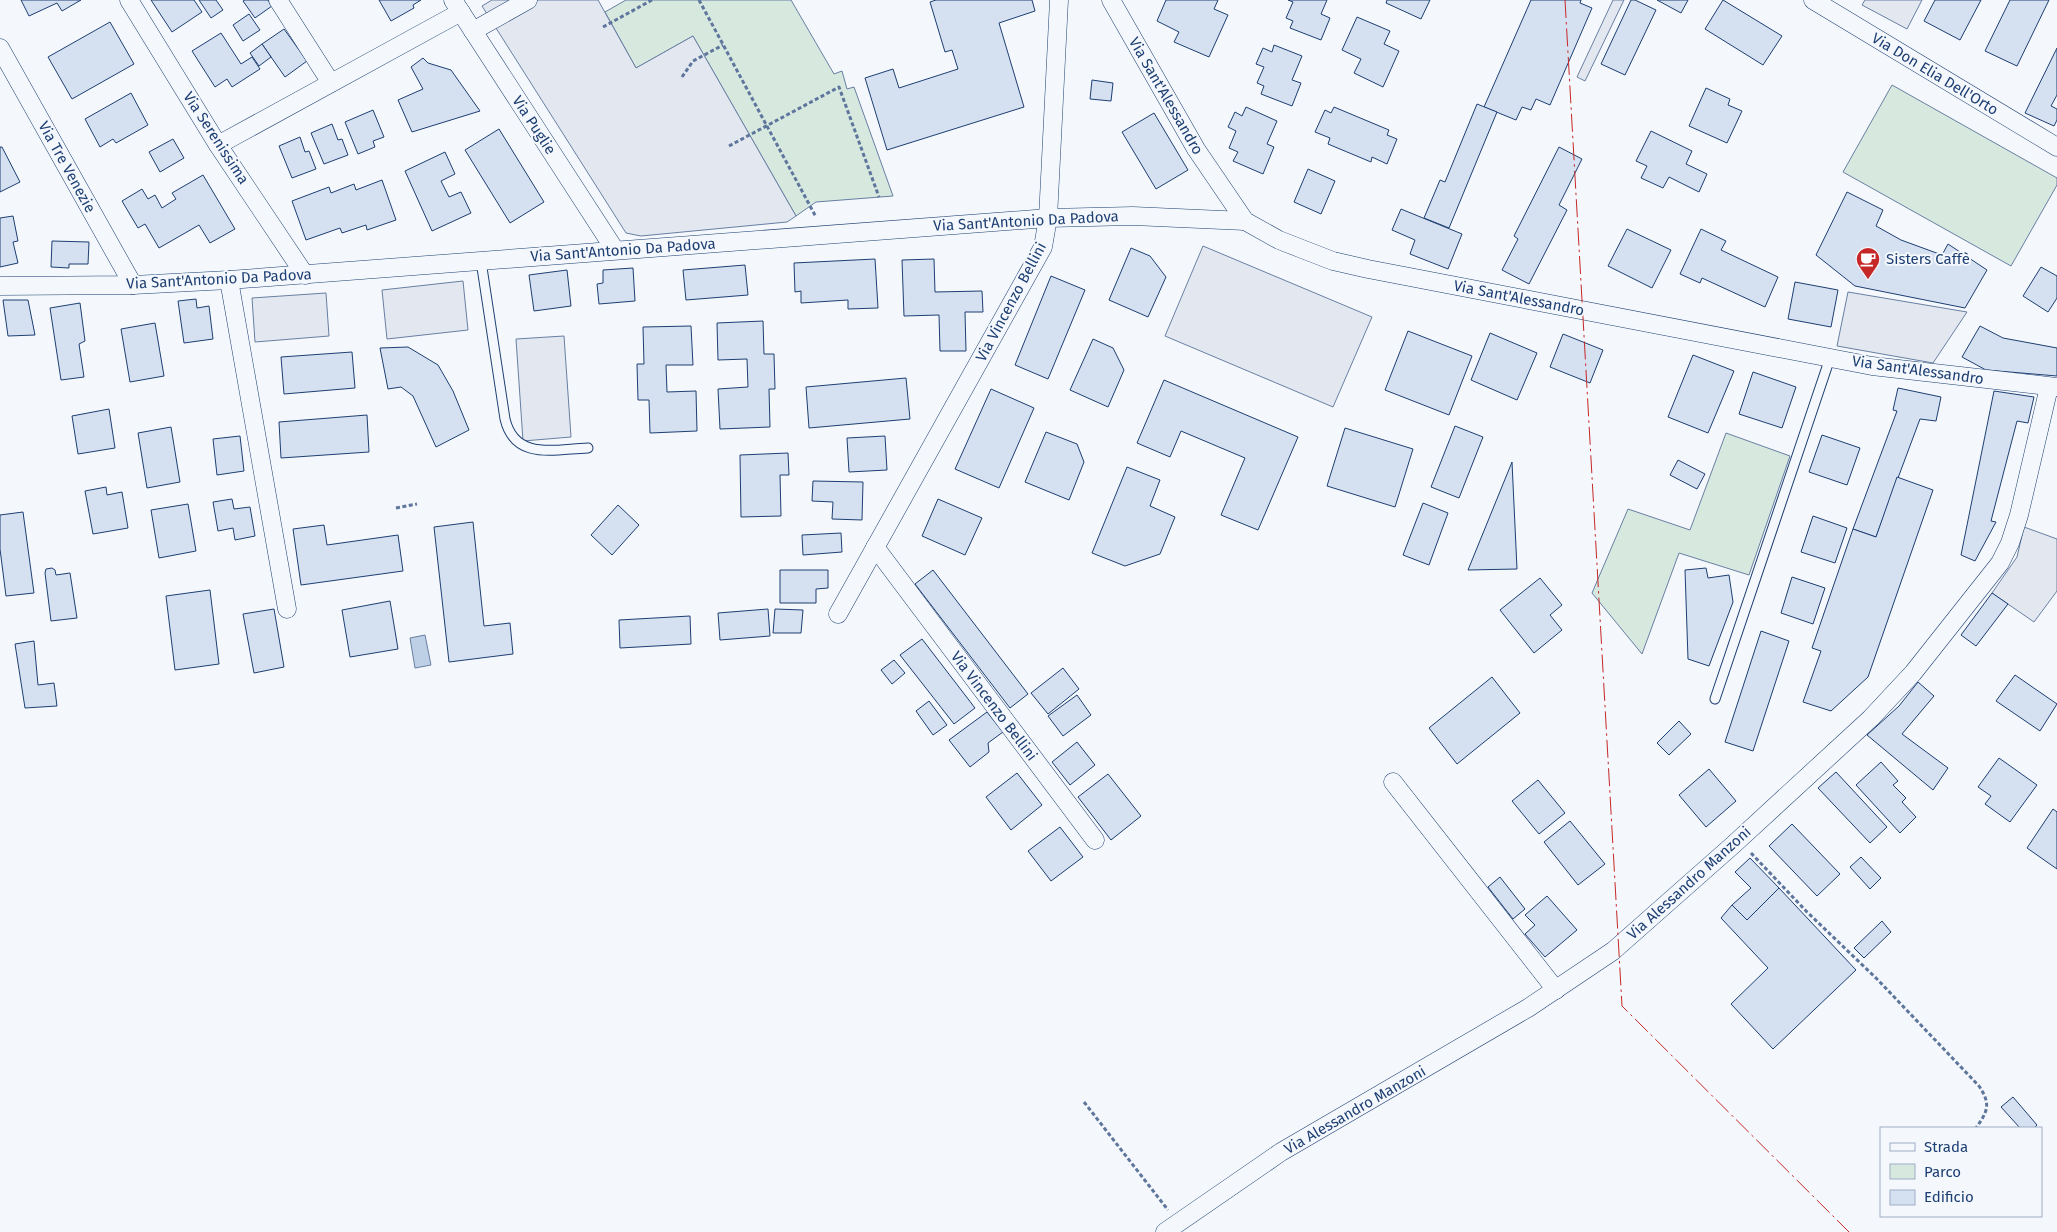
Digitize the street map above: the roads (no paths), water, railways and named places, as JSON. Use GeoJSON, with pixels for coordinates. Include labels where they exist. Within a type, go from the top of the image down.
{"type":"FeatureCollection","features":[{"type":"Feature","properties":{"kind":"street","name":"Via Serenissima"},"geometry":{"type":"LineString","coordinates":[[129,0],[218,144],[305,275]]}},
{"type":"Feature","properties":{"kind":"street"},"geometry":{"type":"LineString","coordinates":[[278,0],[330,83]]}},
{"type":"Feature","properties":{"kind":"street"},"geometry":{"type":"LineString","coordinates":[[473,31],[528,0]]}},
{"type":"Feature","properties":{"kind":"street","name":"Via Vincenzo Bellini"},"geometry":{"type":"LineString","coordinates":[[838,614],[1040,254],[1045,241],[1048,218],[1059,0]]}},
{"type":"Feature","properties":{"kind":"street","name":"Via Sant'Alessandro"},"geometry":{"type":"LineString","coordinates":[[1110,0],[1196,149],[1245,221],[1293,246],[1333,261],[1356,267],[1872,366],[2053,387]]}},
{"type":"Feature","properties":{"kind":"street","name":"Via Don Elia Dell'Orto"},"geometry":{"type":"LineString","coordinates":[[1813,0],[2057,147]]}},
{"type":"Feature","properties":{"kind":"street"},"geometry":{"type":"LineString","coordinates":[[218,144],[330,83],[457,6]]}},
{"type":"Feature","properties":{"kind":"street","name":"Via Puglie"},"geometry":{"type":"LineString","coordinates":[[457,6],[615,250]]}},
{"type":"Feature","properties":{"kind":"street","name":"Via Tre Venezie"},"geometry":{"type":"LineString","coordinates":[[0,48],[133,285]]}},
{"type":"Feature","properties":{"kind":"street","name":"Via Sant'Antonio Da Padova"},"geometry":{"type":"LineString","coordinates":[[0,286],[133,285],[229,280],[1048,218],[1133,216],[1245,221]]}},
{"type":"Feature","properties":{"kind":"street"},"geometry":{"type":"LineString","coordinates":[[229,280],[287,609]]}},
{"type":"Feature","properties":{"kind":"street","name":"Via Alessandro Manzoni"},"geometry":{"type":"LineString","coordinates":[[1172,1228],[1281,1152],[1420,1072],[1556,990],[1613,951],[1739,840],[1886,703],[1913,673],[1997,568],[2006,553],[2016,524],[2053,387]]}},
{"type":"Feature","properties":{"kind":"street","name":"Via Vincenzo Bellini"},"geometry":{"type":"LineString","coordinates":[[875,547],[1095,840]]}},
{"type":"Feature","properties":{"kind":"street"},"geometry":{"type":"LineString","coordinates":[[1394,782],[1556,990]]}},
{"type":"Feature","properties":{"kind":"lane"},"geometry":{"type":"LineString","coordinates":[[482,261],[508,431],[516,441],[530,449],[588,448]]}},
{"type":"Feature","properties":{"kind":"lane"},"geometry":{"type":"LineString","coordinates":[[1715,699],[1830,358]]}},
{"type":"Feature","properties":{"kind":"water"},"geometry":{"type":"Polygon","coordinates":[[[425,635],[431,665],[415,668],[410,638],[425,635]]]}},
{"type":"Feature","properties":{"kind":"place","name":"Sisters Caffè"},"geometry":{"type":"Point","coordinates":[1868,280]}}]}
